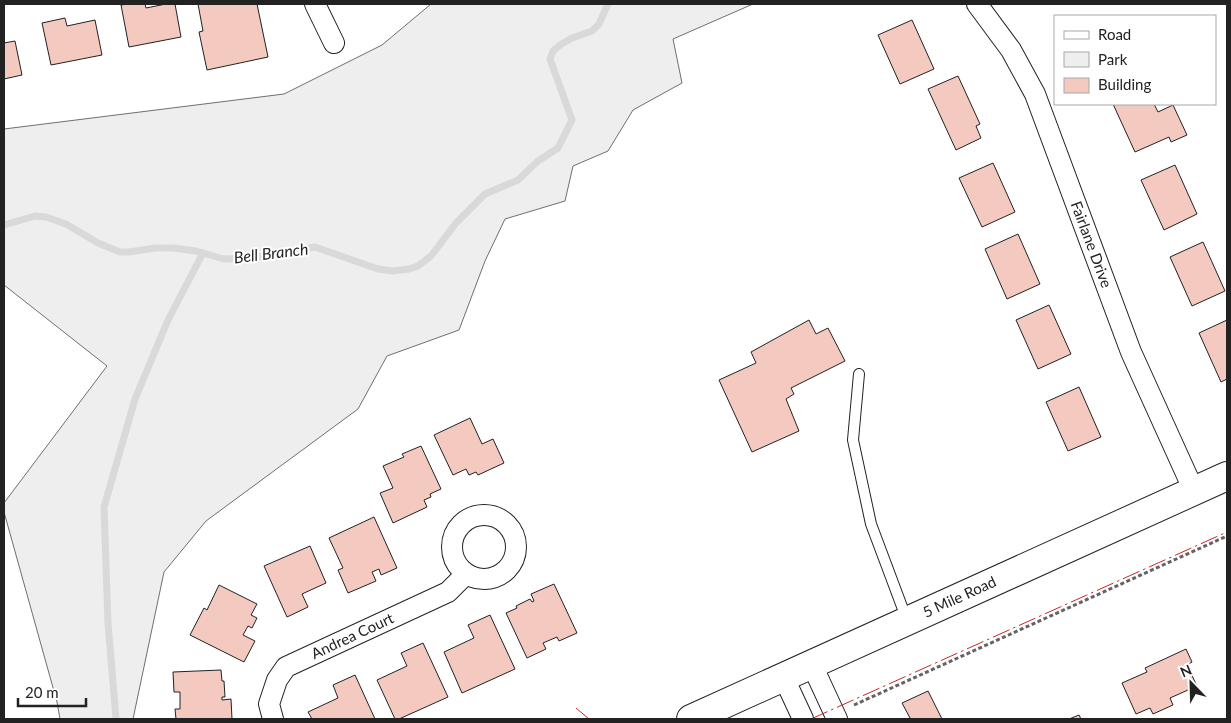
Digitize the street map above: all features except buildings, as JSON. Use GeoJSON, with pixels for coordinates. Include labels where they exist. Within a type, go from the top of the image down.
{"type":"FeatureCollection","features":[{"type":"Feature","properties":{"kind":"main road","name":"5 Mile Road"},"geometry":{"type":"LineString","coordinates":[[692,719],[1227,476]]}},
{"type":"Feature","properties":{"kind":"street"},"geometry":{"type":"LineString","coordinates":[[315,4],[334,43]]}},
{"type":"Feature","properties":{"kind":"street","name":"Fairlane Drive"},"geometry":{"type":"LineString","coordinates":[[977,4],[1011,50],[1034,94],[1131,352],[1194,491]]}},
{"type":"Feature","properties":{"kind":"street","name":"Andrea Court"},"geometry":{"type":"LineString","coordinates":[[273,719],[269,704],[277,680],[286,667],[448,592],[466,574]]}},
{"type":"Feature","properties":{"kind":"street"},"geometry":{"type":"LineString","coordinates":[[812,665],[836,717]]}},
{"type":"Feature","properties":{"kind":"street"},"geometry":{"type":"LineString","coordinates":[[784,678],[803,719]]}},
{"type":"Feature","properties":{"kind":"lane"},"geometry":{"type":"LineString","coordinates":[[859,374],[853,440],[871,524],[908,621]]}},
{"type":"Feature","properties":{"kind":"path"},"geometry":{"type":"LineString","coordinates":[[836,717],[1227,536]]}},
{"type":"Feature","properties":{"kind":"green space"},"geometry":{"type":"Polygon","coordinates":[[[431,4],[753,4],[673,39],[682,83],[633,110],[608,151],[573,166],[565,201],[505,219],[485,261],[459,330],[387,356],[358,409],[206,521],[164,572],[133,719],[60,719],[57,702],[4,512],[4,503],[107,366],[4,285],[4,129],[284,94],[382,45],[431,4]]]}},
{"type":"Feature","properties":{"kind":"waterway","name":"Bell Branch"},"geometry":{"type":"LineString","coordinates":[[4,225],[35,216],[46,217],[66,224],[98,243],[120,252],[173,248],[196,251],[224,259],[252,258],[315,247],[378,269],[393,271],[418,266],[431,256],[456,223],[485,194],[518,180],[538,161],[558,148],[572,120],[550,59],[553,51],[560,45],[572,38],[592,31],[599,24],[608,4]]}},
{"type":"Feature","properties":{"kind":"waterway"},"geometry":{"type":"LineString","coordinates":[[116,719],[108,623],[104,507],[135,399],[168,320],[203,253]]}},
{"type":"Feature","properties":{"kind":"power"},"geometry":{"type":"LineString","coordinates":[[811,719],[1227,532]]}},
{"type":"Feature","properties":{"kind":"power"},"geometry":{"type":"LineString","coordinates":[[576,708],[589,719]]}}]}
